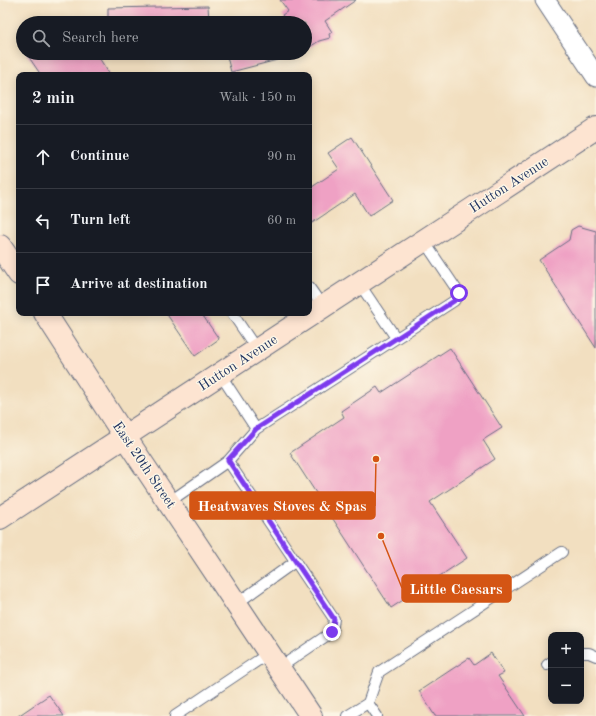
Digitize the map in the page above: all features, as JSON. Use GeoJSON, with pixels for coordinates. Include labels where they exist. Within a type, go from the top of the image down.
{"type":"FeatureCollection","features":[{"type":"Feature","properties":{"kind":"main road","name":"Hutton Avenue"},"geometry":{"type":"LineString","coordinates":[[312,314],[596,128]]}},
{"type":"Feature","properties":{"kind":"main road"},"geometry":{"type":"LineString","coordinates":[[0,246],[16,270]]}},
{"type":"Feature","properties":{"kind":"main road","name":"East 20th Street"},"geometry":{"type":"LineString","coordinates":[[47,316],[125,437],[311,716]]}},
{"type":"Feature","properties":{"kind":"main road","name":"Hutton Avenue"},"geometry":{"type":"LineString","coordinates":[[0,518],[309,316]]}},
{"type":"Feature","properties":{"kind":"street"},"geometry":{"type":"LineString","coordinates":[[545,0],[596,78]]}},
{"type":"Feature","properties":{"kind":"lane"},"geometry":{"type":"LineString","coordinates":[[169,502],[228,460],[256,429],[454,301],[459,293],[424,241]]}},
{"type":"Feature","properties":{"kind":"lane"},"geometry":{"type":"LineString","coordinates":[[359,283],[396,338]]}},
{"type":"Feature","properties":{"kind":"lane"},"geometry":{"type":"LineString","coordinates":[[312,290],[323,307]]}},
{"type":"Feature","properties":{"kind":"lane"},"geometry":{"type":"LineString","coordinates":[[234,316],[257,350]]}},
{"type":"Feature","properties":{"kind":"lane"},"geometry":{"type":"LineString","coordinates":[[220,374],[256,429]]}},
{"type":"Feature","properties":{"kind":"lane"},"geometry":{"type":"LineString","coordinates":[[175,716],[274,661],[332,632],[334,619],[228,460]]}},
{"type":"Feature","properties":{"kind":"lane"},"geometry":{"type":"LineString","coordinates":[[347,716],[368,703],[379,672],[562,552]]}},
{"type":"Feature","properties":{"kind":"lane"},"geometry":{"type":"LineString","coordinates":[[236,604],[296,561]]}},
{"type":"Feature","properties":{"kind":"lane"},"geometry":{"type":"LineString","coordinates":[[584,653],[596,656]]}},
{"type":"Feature","properties":{"kind":"lane"},"geometry":{"type":"LineString","coordinates":[[368,703],[377,716]]}},
{"type":"Feature","properties":{"kind":"building"},"geometry":{"type":"Polygon","coordinates":[[[280,0],[356,0],[325,21],[332,32],[329,34],[330,38],[319,41],[312,45],[312,16],[283,16],[282,15],[288,11],[280,0]]]}},
{"type":"Feature","properties":{"kind":"building"},"geometry":{"type":"Polygon","coordinates":[[[208,6],[209,16],[108,16],[108,8],[208,6]]]}},
{"type":"Feature","properties":{"kind":"building"},"geometry":{"type":"Polygon","coordinates":[[[31,60],[100,60],[108,72],[39,72],[31,60]]]}},
{"type":"Feature","properties":{"kind":"building"},"geometry":{"type":"Polygon","coordinates":[[[228,60],[277,60],[231,72],[228,60]]]}},
{"type":"Feature","properties":{"kind":"building"},"geometry":{"type":"Polygon","coordinates":[[[352,137],[393,200],[369,216],[355,194],[312,223],[312,187],[339,169],[328,153],[352,137]]]}},
{"type":"Feature","properties":{"kind":"building"},"geometry":{"type":"Polygon","coordinates":[[[578,226],[596,231],[596,348],[539,260],[569,240],[571,230],[578,226]]]}},
{"type":"Feature","properties":{"kind":"building"},"geometry":{"type":"Polygon","coordinates":[[[168,316],[203,316],[219,339],[195,356],[168,316]]]}},
{"type":"Feature","properties":{"kind":"building"},"geometry":{"type":"Polygon","coordinates":[[[450,348],[502,428],[483,440],[495,459],[430,502],[467,558],[391,608],[290,453],[344,417],[341,411],[377,387],[381,393],[450,348]]]}},
{"type":"Feature","properties":{"kind":"building"},"geometry":{"type":"Polygon","coordinates":[[[491,653],[504,673],[498,676],[525,716],[435,716],[419,691],[469,658],[474,665],[491,653]]]}},
{"type":"Feature","properties":{"kind":"building"},"geometry":{"type":"Polygon","coordinates":[[[49,695],[64,716],[18,716],[49,695]]]}},
{"type":"Feature","properties":{"kind":"place","name":"Heatwaves Stoves & Spas"},"geometry":{"type":"Point","coordinates":[376,459]}},
{"type":"Feature","properties":{"kind":"place","name":"Little Caesars"},"geometry":{"type":"Point","coordinates":[381,536]}},
{"type":"Feature","properties":{"kind":"route"},"geometry":{"type":"LineString","coordinates":[[332,632],[334,619],[228,460],[256,429],[454,301],[459,293]]}}]}
